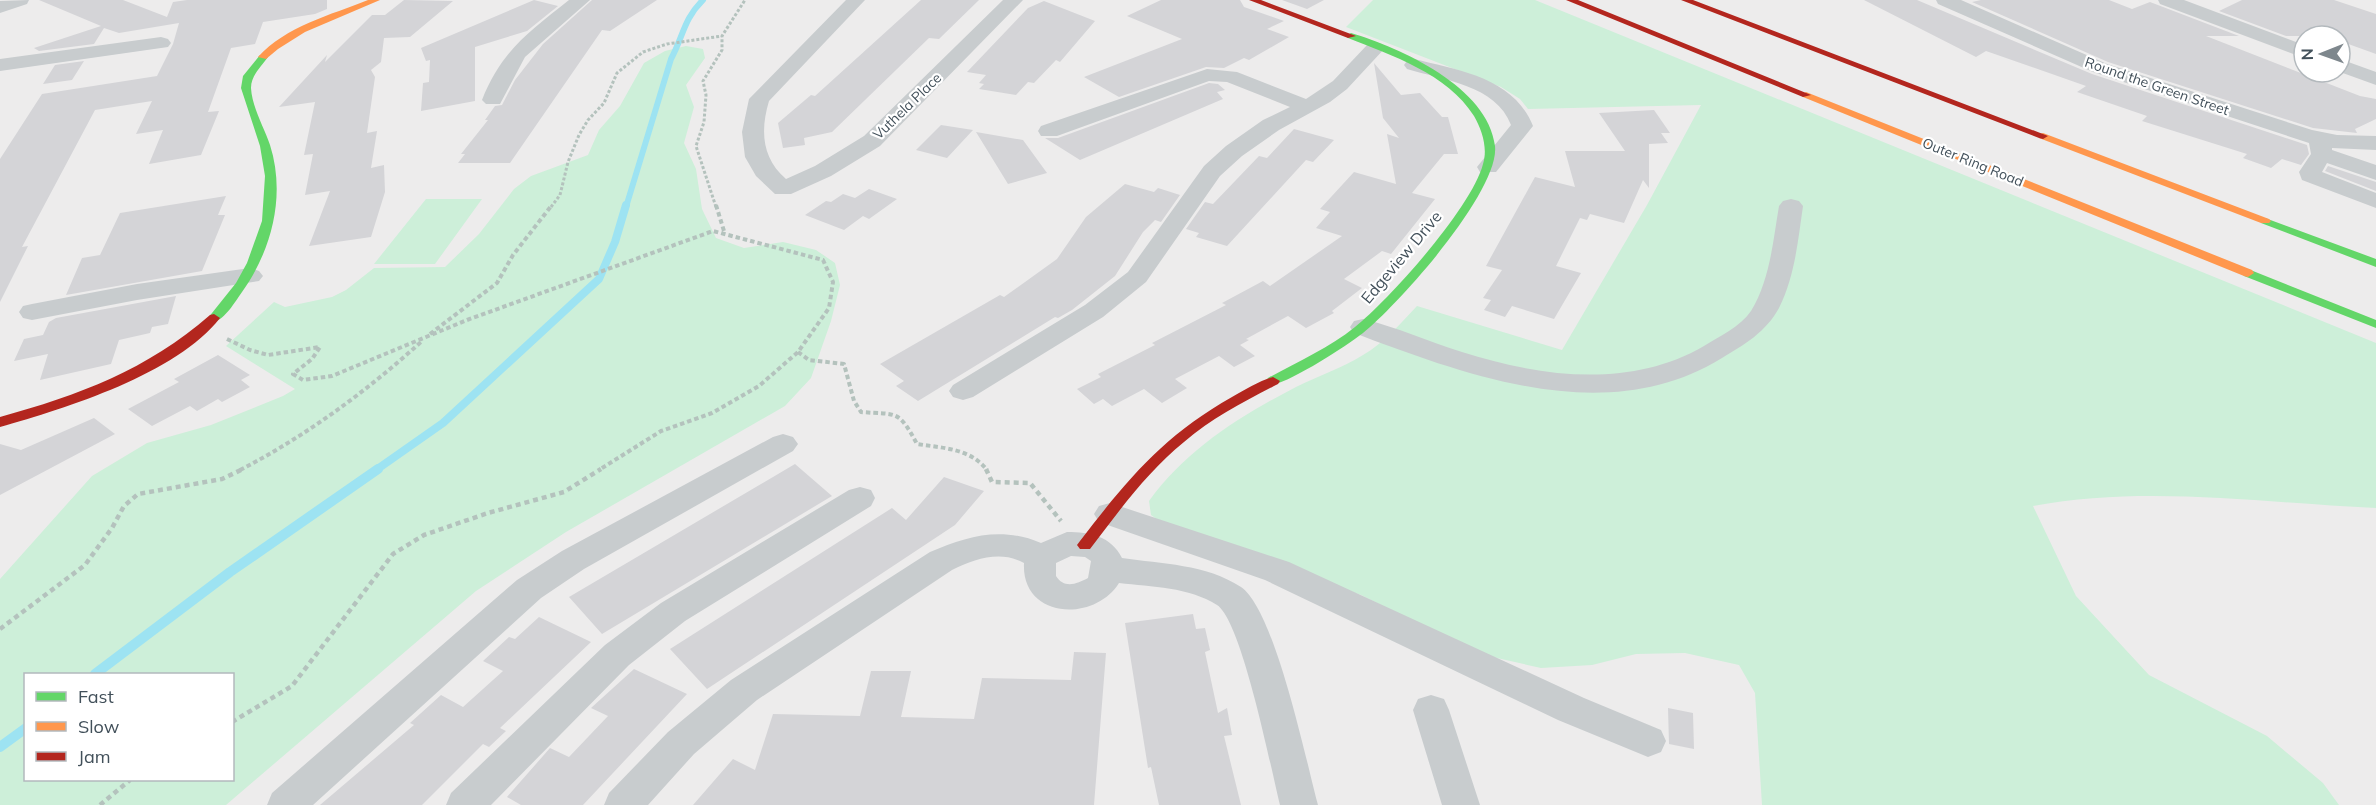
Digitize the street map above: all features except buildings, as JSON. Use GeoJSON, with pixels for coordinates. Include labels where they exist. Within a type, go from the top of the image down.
{"type":"FeatureCollection","features":[{"type":"Feature","properties":{"kind":"main road"},"geometry":{"type":"LineString","coordinates":[[0,422],[46,410],[104,388],[149,366],[204,328],[228,306],[250,276],[261,252],[273,182],[266,146],[246,89],[248,76],[259,60],[278,45],[304,31],[376,0]]}},
{"type":"Feature","properties":{"kind":"main road"},"geometry":{"type":"LineString","coordinates":[[1254,0],[1375,48],[1442,80],[1471,106],[1484,125],[1490,144],[1488,167]]}},
{"type":"Feature","properties":{"kind":"main road","name":"Outer Ring Road"},"geometry":{"type":"LineString","coordinates":[[1570,0],[2376,324]]}},
{"type":"Feature","properties":{"kind":"main road"},"geometry":{"type":"LineString","coordinates":[[1684,0],[2376,263]]}},
{"type":"Feature","properties":{"kind":"main road","name":"Edgeview Drive"},"geometry":{"type":"LineString","coordinates":[[1064,548],[1110,514],[1156,459],[1195,426],[1363,327],[1442,238],[1488,167]]}},
{"type":"Feature","properties":{"kind":"street"},"geometry":{"type":"LineString","coordinates":[[0,7],[20,0]]}},
{"type":"Feature","properties":{"kind":"street"},"geometry":{"type":"LineString","coordinates":[[493,100],[502,72],[517,51],[581,0]]}},
{"type":"Feature","properties":{"kind":"street","name":"Vuthela Place"},"geometry":{"type":"LineString","coordinates":[[856,0],[759,99],[753,116],[753,138],[760,165],[783,189],[823,171],[872,141],[1014,0]]}},
{"type":"Feature","properties":{"kind":"street","name":"Round the Green Street"},"geometry":{"type":"LineString","coordinates":[[1945,0],[2100,68],[2320,147],[2376,142]]}},
{"type":"Feature","properties":{"kind":"street"},"geometry":{"type":"LineString","coordinates":[[2167,0],[2292,47]]}},
{"type":"Feature","properties":{"kind":"street"},"geometry":{"type":"LineString","coordinates":[[0,65],[161,43]]}},
{"type":"Feature","properties":{"kind":"street"},"geometry":{"type":"LineString","coordinates":[[963,391],[1094,311],[1137,278],[1212,171],[1234,151],[1306,106],[1323,98],[1340,85],[1375,48]]}},
{"type":"Feature","properties":{"kind":"street"},"geometry":{"type":"LineString","coordinates":[[1412,64],[1486,88],[1501,96],[1520,115],[1522,126],[1488,167]]}},
{"type":"Feature","properties":{"kind":"street"},"geometry":{"type":"LineString","coordinates":[[2352,70],[2376,80]]}},
{"type":"Feature","properties":{"kind":"street"},"geometry":{"type":"LineString","coordinates":[[1049,131],[1207,75],[1230,76],[1306,106]]}},
{"type":"Feature","properties":{"kind":"street"},"geometry":{"type":"LineString","coordinates":[[2376,173],[2320,147],[2310,172],[2310,176],[2376,201]]}},
{"type":"Feature","properties":{"kind":"street"},"geometry":{"type":"LineString","coordinates":[[1363,327],[1465,361],[1563,384],[1618,385],[1665,377],[1712,356],[1756,322],[1780,276],[1791,206]]}},
{"type":"Feature","properties":{"kind":"street"},"geometry":{"type":"LineString","coordinates":[[32,312],[137,292],[250,276]]}},
{"type":"Feature","properties":{"kind":"street"},"geometry":{"type":"LineString","coordinates":[[286,805],[529,589],[573,560],[783,444]]}},
{"type":"Feature","properties":{"kind":"street"},"geometry":{"type":"LineString","coordinates":[[465,805],[617,655],[673,612],[860,498]]}},
{"type":"Feature","properties":{"kind":"street"},"geometry":{"type":"LineString","coordinates":[[1110,514],[1277,570],[1571,709],[1648,741]]}},
{"type":"Feature","properties":{"kind":"street"},"geometry":{"type":"LineString","coordinates":[[623,805],[681,743],[744,690],[941,561],[975,546],[996,542],[1029,550],[1064,548],[1099,550],[1106,557],[1108,569],[1105,582],[1098,589],[1077,597],[1066,597],[1045,588],[1039,580],[1037,571],[1064,548]]}},
{"type":"Feature","properties":{"kind":"street"},"geometry":{"type":"LineString","coordinates":[[1108,569],[1199,581],[1231,597],[1247,619],[1264,671],[1299,805]]}},
{"type":"Feature","properties":{"kind":"street"},"geometry":{"type":"LineString","coordinates":[[1431,710],[1461,805]]}},
{"type":"Feature","properties":{"kind":"path"},"geometry":{"type":"LineString","coordinates":[[724,231],[696,146],[704,122],[706,95],[703,81],[722,50],[722,36],[745,0]]}},
{"type":"Feature","properties":{"kind":"path"},"geometry":{"type":"LineString","coordinates":[[0,629],[85,565],[112,528],[124,506],[138,494],[222,479],[279,450],[378,381],[425,338],[496,283],[513,255],[560,195],[568,162],[579,135],[588,120],[604,103],[616,73],[644,52],[667,44],[722,36]]}},
{"type":"Feature","properties":{"kind":"path"},"geometry":{"type":"LineString","coordinates":[[204,328],[259,354],[277,355],[306,345],[320,347],[312,359],[293,374],[303,380],[332,376],[569,282],[713,231],[724,231],[753,242],[800,250],[824,260],[833,282],[829,308],[798,352],[759,386],[712,413],[662,431],[564,492],[488,513],[424,535],[393,554],[292,686],[234,721]]}},
{"type":"Feature","properties":{"kind":"path"},"geometry":{"type":"LineString","coordinates":[[798,352],[809,360],[844,364],[851,375],[854,404],[861,412],[895,413],[907,423],[917,444],[947,448],[981,460],[989,469],[992,482],[1030,483],[1052,506],[1067,530],[1064,548]]}},
{"type":"Feature","properties":{"kind":"path"},"geometry":{"type":"LineString","coordinates":[[100,805],[129,781]]}},
{"type":"Feature","properties":{"kind":"green space"},"geometry":{"type":"Polygon","coordinates":[[[1373,0],[1535,0],[2376,343],[2376,508],[2161,496],[2076,500],[2033,506],[2076,596],[2149,675],[2267,736],[2323,783],[2339,805],[1762,805],[1755,693],[1739,665],[1685,653],[1636,654],[1592,665],[1541,668],[1479,654],[1361,595],[1166,526],[1151,515],[1149,501],[1164,482],[1180,465],[1216,435],[1296,387],[1347,364],[1371,350],[1392,333],[1417,306],[1562,350],[1647,205],[1701,105],[1528,109],[1520,99],[1501,87],[1346,27],[1373,0]]]}},
{"type":"Feature","properties":{"kind":"green space"},"geometry":{"type":"Polygon","coordinates":[[[686,46],[703,49],[705,58],[686,85],[694,107],[684,143],[696,169],[702,209],[716,238],[744,248],[783,242],[816,250],[835,263],[840,285],[831,321],[811,378],[785,406],[566,532],[476,591],[226,805],[0,805],[0,579],[92,476],[147,443],[211,425],[295,389],[226,346],[274,302],[285,307],[332,297],[346,290],[374,268],[445,267],[479,234],[514,189],[531,176],[588,155],[599,130],[620,106],[644,63],[665,51],[686,46]]]}},
{"type":"Feature","properties":{"kind":"green space"},"geometry":{"type":"Polygon","coordinates":[[[426,199],[482,199],[435,264],[374,264],[426,199]]]}},
{"type":"Feature","properties":{"kind":"waterway"},"geometry":{"type":"LineString","coordinates":[[626,207],[671,59],[688,21],[703,0]]}},
{"type":"Feature","properties":{"kind":"waterway"},"geometry":{"type":"LineString","coordinates":[[376,470],[443,423],[599,279],[615,242],[626,205]]}},
{"type":"Feature","properties":{"kind":"waterway"},"geometry":{"type":"LineString","coordinates":[[96,673],[230,572],[378,469]]}},
{"type":"Feature","properties":{"kind":"waterway"},"geometry":{"type":"LineString","coordinates":[[0,747],[24,729]]}},
{"type":"Feature","properties":{"kind":"traffic: fast"},"geometry":{"type":"LineString","coordinates":[[1273,381],[1339,344],[1359,330],[1392,299],[1431,253],[1467,204],[1489,162],[1489,142],[1478,115],[1449,84],[1410,61],[1351,36]]}},
{"type":"Feature","properties":{"kind":"traffic: fast"},"geometry":{"type":"LineString","coordinates":[[214,318],[242,283],[262,242],[268,221],[271,176],[265,146],[246,88],[248,76],[263,57]]}},
{"type":"Feature","properties":{"kind":"traffic: fast"},"geometry":{"type":"LineString","coordinates":[[2265,221],[2376,263]]}},
{"type":"Feature","properties":{"kind":"traffic: fast"},"geometry":{"type":"LineString","coordinates":[[2248,273],[2376,324]]}},
{"type":"Feature","properties":{"kind":"traffic: slow"},"geometry":{"type":"LineString","coordinates":[[263,57],[302,30],[376,0]]}},
{"type":"Feature","properties":{"kind":"traffic: slow"},"geometry":{"type":"LineString","coordinates":[[1806,95],[2248,273]]}},
{"type":"Feature","properties":{"kind":"traffic: slow"},"geometry":{"type":"LineString","coordinates":[[2043,136],[2265,221]]}},
{"type":"Feature","properties":{"kind":"traffic: jam"},"geometry":{"type":"LineString","coordinates":[[1253,0],[1351,36]]}},
{"type":"Feature","properties":{"kind":"traffic: jam"},"geometry":{"type":"LineString","coordinates":[[1570,0],[1806,95]]}},
{"type":"Feature","properties":{"kind":"traffic: jam"},"geometry":{"type":"LineString","coordinates":[[1685,0],[2043,136]]}},
{"type":"Feature","properties":{"kind":"traffic: jam"},"geometry":{"type":"LineString","coordinates":[[0,422],[86,394],[141,370],[191,338],[214,318]]}},
{"type":"Feature","properties":{"kind":"traffic: jam"},"geometry":{"type":"LineString","coordinates":[[1085,545],[1129,489],[1179,438],[1213,414],[1273,381]]}}]}
